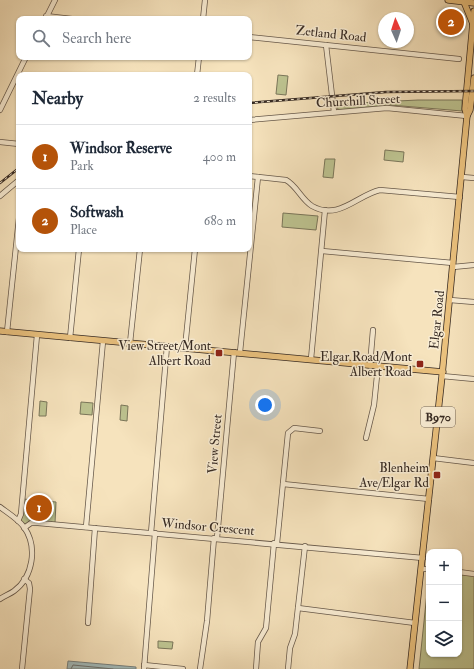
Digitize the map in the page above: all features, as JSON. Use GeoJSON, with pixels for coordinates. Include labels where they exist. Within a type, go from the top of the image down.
{"type":"FeatureCollection","features":[{"type":"Feature","properties":{"kind":"main road"},"geometry":{"type":"LineString","coordinates":[[448,0],[474,3]]}},
{"type":"Feature","properties":{"kind":"main road"},"geometry":{"type":"LineString","coordinates":[[464,2],[473,24]]}},
{"type":"Feature","properties":{"kind":"main road","name":"Elgar Road"},"geometry":{"type":"LineString","coordinates":[[471,112],[465,109],[472,60],[474,11]]}},
{"type":"Feature","properties":{"kind":"main road","name":"Elgar Road"},"geometry":{"type":"LineString","coordinates":[[410,669],[443,374],[462,177],[474,78]]}},
{"type":"Feature","properties":{"kind":"main road"},"geometry":{"type":"LineString","coordinates":[[0,331],[311,359],[443,374]]}},
{"type":"Feature","properties":{"kind":"street"},"geometry":{"type":"LineString","coordinates":[[47,16],[55,0]]}},
{"type":"Feature","properties":{"kind":"street"},"geometry":{"type":"LineString","coordinates":[[203,16],[204,0]]}},
{"type":"Feature","properties":{"kind":"street","name":"Zetland Road"},"geometry":{"type":"LineString","coordinates":[[252,37],[459,59]]}},
{"type":"Feature","properties":{"kind":"street"},"geometry":{"type":"LineString","coordinates":[[326,45],[334,112]]}},
{"type":"Feature","properties":{"kind":"street"},"geometry":{"type":"LineString","coordinates":[[20,72],[25,60]]}},
{"type":"Feature","properties":{"kind":"street"},"geometry":{"type":"LineString","coordinates":[[197,72],[199,60]]}},
{"type":"Feature","properties":{"kind":"street"},"geometry":{"type":"LineString","coordinates":[[0,110],[16,82]]}},
{"type":"Feature","properties":{"kind":"street","name":"Churchill Street"},"geometry":{"type":"LineString","coordinates":[[252,120],[387,108],[471,112]]}},
{"type":"Feature","properties":{"kind":"street"},"geometry":{"type":"LineString","coordinates":[[0,142],[16,144]]}},
{"type":"Feature","properties":{"kind":"street"},"geometry":{"type":"LineString","coordinates":[[252,176],[286,180],[291,182],[302,198],[312,206],[325,210],[338,210],[374,191],[380,190],[460,197]]}},
{"type":"Feature","properties":{"kind":"street","name":"View Street"},"geometry":{"type":"LineString","coordinates":[[252,227],[258,177]]}},
{"type":"Feature","properties":{"kind":"street"},"geometry":{"type":"LineString","coordinates":[[462,177],[474,178]]}},
{"type":"Feature","properties":{"kind":"street"},"geometry":{"type":"LineString","coordinates":[[0,196],[16,183]]}},
{"type":"Feature","properties":{"kind":"street"},"geometry":{"type":"LineString","coordinates":[[311,359],[325,210]]}},
{"type":"Feature","properties":{"kind":"street"},"geometry":{"type":"LineString","coordinates":[[7,332],[16,246]]}},
{"type":"Feature","properties":{"kind":"street"},"geometry":{"type":"LineString","coordinates":[[322,251],[453,265],[474,265]]}},
{"type":"Feature","properties":{"kind":"street"},"geometry":{"type":"LineString","coordinates":[[70,338],[79,252]]}},
{"type":"Feature","properties":{"kind":"street"},"geometry":{"type":"LineString","coordinates":[[130,343],[140,252]]}},
{"type":"Feature","properties":{"kind":"street"},"geometry":{"type":"LineString","coordinates":[[185,348],[195,252]]}},
{"type":"Feature","properties":{"kind":"street","name":"View Street"},"geometry":{"type":"LineString","coordinates":[[200,669],[207,621],[215,538],[249,252]]}},
{"type":"Feature","properties":{"kind":"street"},"geometry":{"type":"LineString","coordinates":[[450,300],[474,302]]}},
{"type":"Feature","properties":{"kind":"street"},"geometry":{"type":"LineString","coordinates":[[370,365],[374,330]]}},
{"type":"Feature","properties":{"kind":"street"},"geometry":{"type":"LineString","coordinates":[[18,521],[21,514],[37,335]]}},
{"type":"Feature","properties":{"kind":"street"},"geometry":{"type":"LineString","coordinates":[[86,527],[103,341]]}},
{"type":"Feature","properties":{"kind":"street"},"geometry":{"type":"LineString","coordinates":[[167,346],[144,667],[183,669]]}},
{"type":"Feature","properties":{"kind":"street"},"geometry":{"type":"LineString","coordinates":[[366,438],[374,405],[378,366]]}},
{"type":"Feature","properties":{"kind":"street"},"geometry":{"type":"LineString","coordinates":[[443,374],[474,379]]}},
{"type":"Feature","properties":{"kind":"street"},"geometry":{"type":"LineString","coordinates":[[256,669],[258,642],[266,628],[288,433],[294,428],[320,431]]}},
{"type":"Feature","properties":{"kind":"street"},"geometry":{"type":"LineString","coordinates":[[433,458],[474,463]]}},
{"type":"Feature","properties":{"kind":"street"},"geometry":{"type":"LineString","coordinates":[[283,484],[429,499]]}},
{"type":"Feature","properties":{"kind":"street"},"geometry":{"type":"LineString","coordinates":[[0,507],[18,521],[24,528],[30,540],[32,553],[30,569],[24,579],[14,591],[0,599]]}},
{"type":"Feature","properties":{"kind":"street","name":"Windsor Crescent"},"geometry":{"type":"LineString","coordinates":[[24,528],[38,522],[275,543],[422,558]]}},
{"type":"Feature","properties":{"kind":"street"},"geometry":{"type":"LineString","coordinates":[[88,623],[95,528]]}},
{"type":"Feature","properties":{"kind":"street"},"geometry":{"type":"LineString","coordinates":[[288,669],[298,608],[305,546]]}},
{"type":"Feature","properties":{"kind":"street"},"geometry":{"type":"LineString","coordinates":[[421,569],[426,569]]}},
{"type":"Feature","properties":{"kind":"street"},"geometry":{"type":"LineString","coordinates":[[462,572],[474,574]]}},
{"type":"Feature","properties":{"kind":"street"},"geometry":{"type":"LineString","coordinates":[[22,669],[30,589],[29,584],[24,579]]}},
{"type":"Feature","properties":{"kind":"street"},"geometry":{"type":"LineString","coordinates":[[298,608],[415,623]]}},
{"type":"Feature","properties":{"kind":"green space"},"geometry":{"type":"Polygon","coordinates":[[[278,75],[288,76],[286,95],[276,94],[278,75]]]}},
{"type":"Feature","properties":{"kind":"green space"},"geometry":{"type":"Polygon","coordinates":[[[418,100],[462,100],[462,111],[390,105],[338,110],[337,104],[418,100]]]}},
{"type":"Feature","properties":{"kind":"green space"},"geometry":{"type":"Polygon","coordinates":[[[385,150],[404,152],[403,162],[384,160],[385,150]]]}},
{"type":"Feature","properties":{"kind":"green space"},"geometry":{"type":"Polygon","coordinates":[[[325,159],[335,159],[333,178],[323,177],[325,159]]]}},
{"type":"Feature","properties":{"kind":"green space"},"geometry":{"type":"Polygon","coordinates":[[[283,213],[318,216],[316,230],[282,227],[283,213]]]}},
{"type":"Feature","properties":{"kind":"green space"},"geometry":{"type":"Polygon","coordinates":[[[40,401],[47,402],[46,416],[39,416],[40,401]]]}},
{"type":"Feature","properties":{"kind":"green space"},"geometry":{"type":"Polygon","coordinates":[[[81,402],[93,403],[92,415],[80,414],[81,402]]]}},
{"type":"Feature","properties":{"kind":"green space"},"geometry":{"type":"Polygon","coordinates":[[[121,405],[128,406],[127,421],[120,420],[121,405]]]}},
{"type":"Feature","properties":{"kind":"green space"},"geometry":{"type":"Polygon","coordinates":[[[23,499],[56,502],[55,523],[39,522],[24,527],[19,521],[23,499]]]}},
{"type":"Feature","properties":{"kind":"green space"},"geometry":{"type":"Polygon","coordinates":[[[462,573],[474,575],[474,669],[419,669],[426,602],[426,657],[462,657],[462,573]]]}},
{"type":"Feature","properties":{"kind":"green space"},"geometry":{"type":"Polygon","coordinates":[[[158,641],[173,642],[172,649],[158,648],[158,641]]]}},
{"type":"Feature","properties":{"kind":"water"},"geometry":{"type":"Polygon","coordinates":[[[68,661],[136,667],[136,669],[67,669],[68,661]]]}},
{"type":"Feature","properties":{"kind":"railway"},"geometry":{"type":"LineString","coordinates":[[252,103],[386,92],[474,91]]}},
{"type":"Feature","properties":{"kind":"railway"},"geometry":{"type":"LineString","coordinates":[[0,183],[16,170]]}},
{"type":"Feature","properties":{"kind":"place","name":"Softwash"},"geometry":{"type":"Point","coordinates":[451,22]}},
{"type":"Feature","properties":{"kind":"place","name":"View Street/Mont Albert Road"},"geometry":{"type":"Point","coordinates":[219,353]}},
{"type":"Feature","properties":{"kind":"place","name":"Elgar Road/Mont Albert Road"},"geometry":{"type":"Point","coordinates":[420,364]}},
{"type":"Feature","properties":{"kind":"place","name":"Blenheim Ave/Elgar Rd"},"geometry":{"type":"Point","coordinates":[437,475]}},
{"type":"Feature","properties":{"kind":"place","name":"Windsor Reserve"},"geometry":{"type":"Point","coordinates":[39,508]}}]}
